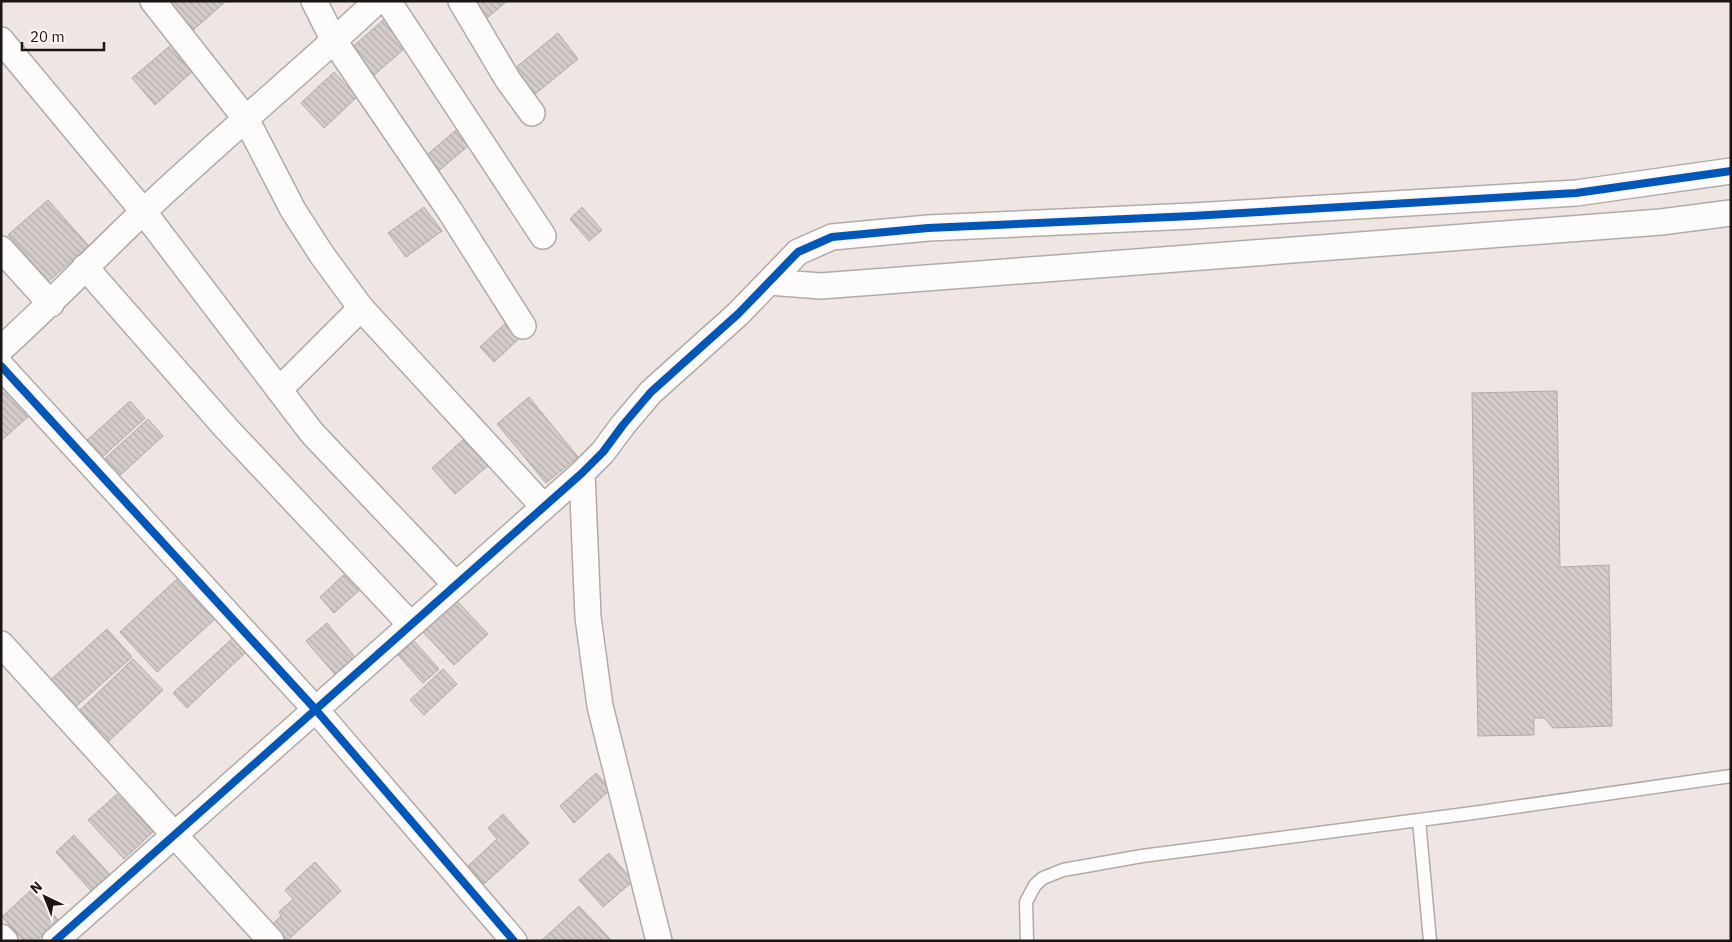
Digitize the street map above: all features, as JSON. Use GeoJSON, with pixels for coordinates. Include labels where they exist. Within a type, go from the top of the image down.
{"type":"FeatureCollection","features":[{"type":"Feature","properties":{"kind":"street"},"geometry":{"type":"LineString","coordinates":[[153,1],[246,119],[293,210],[322,255],[361,308],[544,506]]}},
{"type":"Feature","properties":{"kind":"street"},"geometry":{"type":"LineString","coordinates":[[314,1],[334,41],[450,211],[523,326]]}},
{"type":"Feature","properties":{"kind":"street"},"geometry":{"type":"LineString","coordinates":[[1,349],[51,304],[85,267],[144,211],[377,1]]}},
{"type":"Feature","properties":{"kind":"street"},"geometry":{"type":"LineString","coordinates":[[388,1],[543,236]]}},
{"type":"Feature","properties":{"kind":"street"},"geometry":{"type":"LineString","coordinates":[[461,1],[508,80],[532,113]]}},
{"type":"Feature","properties":{"kind":"street"},"geometry":{"type":"LineString","coordinates":[[1,40],[144,211],[312,433],[456,585]]}},
{"type":"Feature","properties":{"kind":"street"},"geometry":{"type":"LineString","coordinates":[[55,941],[582,473],[603,452],[623,425],[652,392],[738,314],[798,252],[832,237],[928,228],[1202,216],[1576,193],[1731,171]]}},
{"type":"Feature","properties":{"kind":"street"},"geometry":{"type":"LineString","coordinates":[[769,282],[821,286],[1661,222],[1731,212]]}},
{"type":"Feature","properties":{"kind":"street"},"geometry":{"type":"LineString","coordinates":[[1,249],[51,304]]}},
{"type":"Feature","properties":{"kind":"street"},"geometry":{"type":"LineString","coordinates":[[85,267],[226,428],[411,625]]}},
{"type":"Feature","properties":{"kind":"street"},"geometry":{"type":"LineString","coordinates":[[280,390],[361,308]]}},
{"type":"Feature","properties":{"kind":"street"},"geometry":{"type":"LineString","coordinates":[[1,366],[316,710],[514,941]]}},
{"type":"Feature","properties":{"kind":"street"},"geometry":{"type":"LineString","coordinates":[[582,473],[588,617],[600,706],[628,826],[659,941]]}},
{"type":"Feature","properties":{"kind":"street"},"geometry":{"type":"LineString","coordinates":[[1,644],[271,941]]}},
{"type":"Feature","properties":{"kind":"street"},"geometry":{"type":"LineString","coordinates":[[1,937],[5,941]]}},
{"type":"Feature","properties":{"kind":"lane"},"geometry":{"type":"LineString","coordinates":[[1027,941],[1026,902],[1035,886],[1043,878],[1063,870],[1142,856],[1419,820],[1731,776]]}},
{"type":"Feature","properties":{"kind":"lane"},"geometry":{"type":"LineString","coordinates":[[1419,820],[1430,941]]}},
{"type":"Feature","properties":{"kind":"building"},"geometry":{"type":"Polygon","coordinates":[[[173,1],[226,1],[191,32],[168,5],[173,1]]]}},
{"type":"Feature","properties":{"kind":"building"},"geometry":{"type":"Polygon","coordinates":[[[471,1],[507,1],[486,19],[471,1]]]}},
{"type":"Feature","properties":{"kind":"building"},"geometry":{"type":"Polygon","coordinates":[[[389,15],[412,42],[372,77],[349,50],[389,15]]]}},
{"type":"Feature","properties":{"kind":"building"},"geometry":{"type":"Polygon","coordinates":[[[558,33],[578,59],[534,95],[514,69],[558,33]]]}},
{"type":"Feature","properties":{"kind":"building"},"geometry":{"type":"Polygon","coordinates":[[[171,45],[193,71],[155,105],[132,78],[171,45]]]}},
{"type":"Feature","properties":{"kind":"building"},"geometry":{"type":"Polygon","coordinates":[[[334,72],[357,97],[324,128],[301,103],[334,72]]]}},
{"type":"Feature","properties":{"kind":"building"},"geometry":{"type":"Polygon","coordinates":[[[462,125],[474,141],[435,174],[422,159],[462,125]]]}},
{"type":"Feature","properties":{"kind":"building"},"geometry":{"type":"Polygon","coordinates":[[[48,200],[89,246],[49,281],[8,235],[48,200]]]}},
{"type":"Feature","properties":{"kind":"building"},"geometry":{"type":"Polygon","coordinates":[[[424,207],[442,231],[406,257],[388,233],[424,207]]]}},
{"type":"Feature","properties":{"kind":"building"},"geometry":{"type":"Polygon","coordinates":[[[582,207],[602,230],[589,241],[570,219],[582,207]]]}},
{"type":"Feature","properties":{"kind":"building"},"geometry":{"type":"Polygon","coordinates":[[[510,319],[524,334],[494,362],[480,347],[510,319]]]}},
{"type":"Feature","properties":{"kind":"building"},"geometry":{"type":"Polygon","coordinates":[[[1,378],[32,413],[1,441],[1,378]]]}},
{"type":"Feature","properties":{"kind":"building"},"geometry":{"type":"Polygon","coordinates":[[[1557,391],[1560,567],[1609,565],[1612,726],[1553,728],[1544,718],[1534,718],[1534,735],[1478,736],[1472,393],[1557,391]]]}},
{"type":"Feature","properties":{"kind":"building"},"geometry":{"type":"Polygon","coordinates":[[[529,397],[578,457],[546,483],[497,424],[529,397]]]}},
{"type":"Feature","properties":{"kind":"building"},"geometry":{"type":"Polygon","coordinates":[[[130,401],[145,418],[98,461],[83,444],[130,401]]]}},
{"type":"Feature","properties":{"kind":"building"},"geometry":{"type":"Polygon","coordinates":[[[148,419],[163,436],[116,479],[100,463],[148,419]]]}},
{"type":"Feature","properties":{"kind":"building"},"geometry":{"type":"Polygon","coordinates":[[[466,437],[490,464],[455,494],[432,468],[466,437]]]}},
{"type":"Feature","properties":{"kind":"building"},"geometry":{"type":"Polygon","coordinates":[[[350,569],[364,586],[334,613],[320,597],[350,569]]]}},
{"type":"Feature","properties":{"kind":"building"},"geometry":{"type":"Polygon","coordinates":[[[178,578],[215,619],[157,672],[120,632],[178,578]]]}},
{"type":"Feature","properties":{"kind":"building"},"geometry":{"type":"Polygon","coordinates":[[[457,601],[488,634],[454,665],[423,632],[457,601]]]}},
{"type":"Feature","properties":{"kind":"building"},"geometry":{"type":"Polygon","coordinates":[[[327,623],[359,662],[339,679],[306,641],[327,623]]]}},
{"type":"Feature","properties":{"kind":"building"},"geometry":{"type":"Polygon","coordinates":[[[107,629],[132,657],[72,710],[47,683],[107,629]]]}},
{"type":"Feature","properties":{"kind":"building"},"geometry":{"type":"Polygon","coordinates":[[[234,637],[247,651],[187,708],[173,693],[234,637]]]}},
{"type":"Feature","properties":{"kind":"building"},"geometry":{"type":"Polygon","coordinates":[[[414,641],[439,669],[423,683],[398,655],[414,641]]]}},
{"type":"Feature","properties":{"kind":"building"},"geometry":{"type":"Polygon","coordinates":[[[133,659],[163,690],[107,743],[78,712],[133,659]]]}},
{"type":"Feature","properties":{"kind":"building"},"geometry":{"type":"Polygon","coordinates":[[[443,669],[457,684],[424,715],[410,700],[443,669]]]}},
{"type":"Feature","properties":{"kind":"building"},"geometry":{"type":"Polygon","coordinates":[[[596,773],[611,789],[574,823],[560,806],[596,773]]]}},
{"type":"Feature","properties":{"kind":"building"},"geometry":{"type":"Polygon","coordinates":[[[117,794],[153,832],[124,859],[88,820],[117,794]]]}},
{"type":"Feature","properties":{"kind":"building"},"geometry":{"type":"Polygon","coordinates":[[[503,814],[529,843],[484,884],[468,866],[497,839],[488,828],[503,814]]]}},
{"type":"Feature","properties":{"kind":"building"},"geometry":{"type":"Polygon","coordinates":[[[74,835],[111,876],[92,892],[56,852],[74,835]]]}},
{"type":"Feature","properties":{"kind":"building"},"geometry":{"type":"Polygon","coordinates":[[[609,853],[633,881],[603,907],[579,880],[609,853]]]}},
{"type":"Feature","properties":{"kind":"building"},"geometry":{"type":"Polygon","coordinates":[[[315,862],[341,891],[287,941],[279,941],[268,928],[281,916],[279,912],[293,899],[285,890],[315,862]]]}},
{"type":"Feature","properties":{"kind":"building"},"geometry":{"type":"Polygon","coordinates":[[[31,890],[59,921],[36,941],[24,941],[2,917],[31,890]]]}},
{"type":"Feature","properties":{"kind":"building"},"geometry":{"type":"Polygon","coordinates":[[[579,906],[612,941],[541,941],[579,906]]]}},
{"type":"Feature","properties":{"kind":"cycle path"},"geometry":{"type":"LineString","coordinates":[[55,941],[582,473],[603,452],[651,392],[738,314],[798,252],[832,237],[928,228],[1192,216],[1576,193],[1731,171]]}},
{"type":"Feature","properties":{"kind":"cycle path"},"geometry":{"type":"LineString","coordinates":[[1,366],[316,710],[514,941]]}}]}
